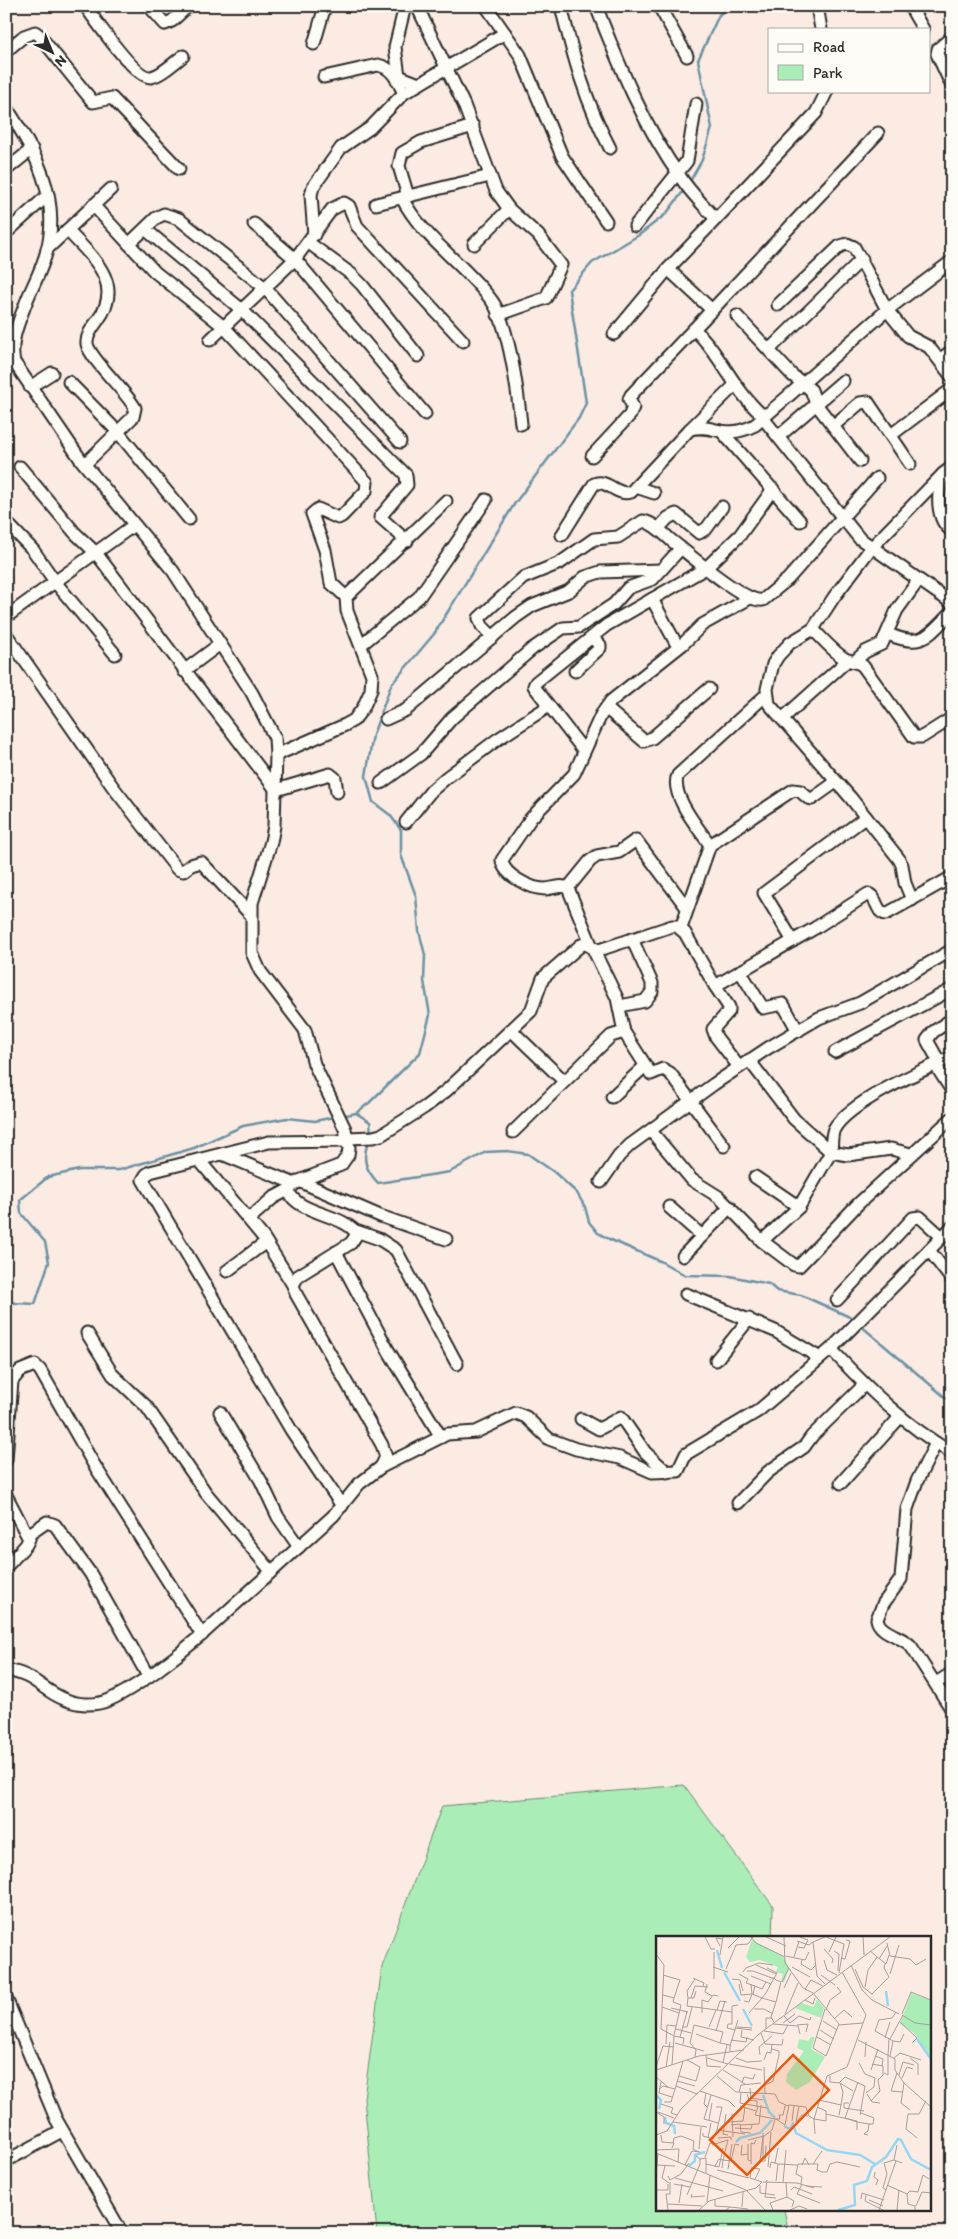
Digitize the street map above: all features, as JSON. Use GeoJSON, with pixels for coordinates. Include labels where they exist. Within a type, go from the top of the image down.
{"type":"FeatureCollection","features":[{"type":"Feature","properties":{"kind":"street"},"geometry":{"type":"LineString","coordinates":[[84,6],[132,66],[145,77],[152,78],[183,56]]}},
{"type":"Feature","properties":{"kind":"street"},"geometry":{"type":"LineString","coordinates":[[150,6],[161,21],[169,24],[188,6]]}},
{"type":"Feature","properties":{"kind":"street"},"geometry":{"type":"LineString","coordinates":[[314,44],[325,6]]}},
{"type":"Feature","properties":{"kind":"street"},"geometry":{"type":"LineString","coordinates":[[405,6],[395,47],[399,76],[419,84]]}},
{"type":"Feature","properties":{"kind":"street"},"geometry":{"type":"LineString","coordinates":[[417,6],[473,126],[496,191],[510,209],[538,235],[561,265],[546,298],[498,315]]}},
{"type":"Feature","properties":{"kind":"street"},"geometry":{"type":"LineString","coordinates":[[486,6],[520,55],[562,156],[606,221]]}},
{"type":"Feature","properties":{"kind":"street"},"geometry":{"type":"LineString","coordinates":[[561,6],[567,36],[588,103],[610,148]]}},
{"type":"Feature","properties":{"kind":"street"},"geometry":{"type":"LineString","coordinates":[[596,6],[619,62],[650,127],[680,176],[716,219]]}},
{"type":"Feature","properties":{"kind":"street"},"geometry":{"type":"LineString","coordinates":[[659,6],[687,56]]}},
{"type":"Feature","properties":{"kind":"street"},"geometry":{"type":"LineString","coordinates":[[817,6],[821,28]]}},
{"type":"Feature","properties":{"kind":"street"},"geometry":{"type":"LineString","coordinates":[[913,6],[912,10],[922,28]]}},
{"type":"Feature","properties":{"kind":"street"},"geometry":{"type":"LineString","coordinates":[[6,51],[24,36],[35,32],[93,102],[112,98],[180,169]]}},
{"type":"Feature","properties":{"kind":"street"},"geometry":{"type":"LineString","coordinates":[[418,356],[362,285],[312,239],[311,196],[313,187],[341,148],[375,124],[404,93],[505,33]]}},
{"type":"Feature","properties":{"kind":"street"},"geometry":{"type":"LineString","coordinates":[[937,54],[938,49],[952,37]]}},
{"type":"Feature","properties":{"kind":"street"},"geometry":{"type":"LineString","coordinates":[[930,42],[952,86]]}},
{"type":"Feature","properties":{"kind":"street"},"geometry":{"type":"LineString","coordinates":[[324,77],[378,66],[386,67],[391,70],[404,93]]}},
{"type":"Feature","properties":{"kind":"street"},"geometry":{"type":"LineString","coordinates":[[614,334],[668,269],[816,114],[827,92]]}},
{"type":"Feature","properties":{"kind":"street"},"geometry":{"type":"LineString","coordinates":[[635,226],[680,176],[687,161],[696,104]]}},
{"type":"Feature","properties":{"kind":"street"},"geometry":{"type":"LineString","coordinates":[[6,107],[32,149],[40,167],[48,195],[50,220],[47,249],[17,327],[10,359],[85,464],[173,571],[252,693],[275,738],[276,790],[271,842],[257,882],[251,915],[252,953],[255,962],[301,1023],[314,1064],[336,1108],[347,1136],[348,1155],[341,1165],[294,1185],[273,1198],[249,1219]]}},
{"type":"Feature","properties":{"kind":"street"},"geometry":{"type":"LineString","coordinates":[[473,126],[421,142],[402,153],[398,166],[408,210],[436,243],[488,296],[498,315],[517,390],[521,424]]}},
{"type":"Feature","properties":{"kind":"street"},"geometry":{"type":"LineString","coordinates":[[592,456],[630,415],[633,407],[630,399],[631,395],[878,133]]}},
{"type":"Feature","properties":{"kind":"street"},"geometry":{"type":"LineString","coordinates":[[6,170],[32,149]]}},
{"type":"Feature","properties":{"kind":"street"},"geometry":{"type":"LineString","coordinates":[[376,204],[490,176]]}},
{"type":"Feature","properties":{"kind":"street"},"geometry":{"type":"LineString","coordinates":[[47,249],[111,189]]}},
{"type":"Feature","properties":{"kind":"street"},"geometry":{"type":"LineString","coordinates":[[6,232],[48,195]]}},
{"type":"Feature","properties":{"kind":"street"},"geometry":{"type":"LineString","coordinates":[[210,340],[295,259],[312,239],[332,209],[344,203],[350,206],[357,226],[463,341]]}},
{"type":"Feature","properties":{"kind":"street"},"geometry":{"type":"LineString","coordinates":[[93,206],[155,272],[224,327],[367,482],[366,491],[342,516],[338,518],[318,509],[312,514],[325,550],[331,583],[346,597],[347,611],[362,644],[373,682],[359,716],[345,725],[276,755]]}},
{"type":"Feature","properties":{"kind":"street"},"geometry":{"type":"LineString","coordinates":[[474,244],[510,209]]}},
{"type":"Feature","properties":{"kind":"street"},"geometry":{"type":"LineString","coordinates":[[129,244],[164,214],[172,215],[264,288],[400,442]]}},
{"type":"Feature","properties":{"kind":"street"},"geometry":{"type":"LineString","coordinates":[[254,224],[295,259],[425,414]]}},
{"type":"Feature","properties":{"kind":"street"},"geometry":{"type":"LineString","coordinates":[[145,229],[242,310],[406,475],[407,485],[380,517],[407,541]]}},
{"type":"Feature","properties":{"kind":"street"},"geometry":{"type":"LineString","coordinates":[[67,230],[106,277],[109,301],[107,309],[88,335],[86,341],[89,349],[135,408],[133,417],[85,464]]}},
{"type":"Feature","properties":{"kind":"street"},"geometry":{"type":"LineString","coordinates":[[778,305],[840,246],[846,244],[854,247],[862,259],[887,310],[908,336],[929,347],[952,377]]}},
{"type":"Feature","properties":{"kind":"street"},"geometry":{"type":"LineString","coordinates":[[773,346],[862,259]]}},
{"type":"Feature","properties":{"kind":"street"},"geometry":{"type":"LineString","coordinates":[[690,429],[703,428],[723,433],[743,430],[763,418],[887,310],[952,261]]}},
{"type":"Feature","properties":{"kind":"street"},"geometry":{"type":"LineString","coordinates":[[668,269],[712,310]]}},
{"type":"Feature","properties":{"kind":"street"},"geometry":{"type":"LineString","coordinates":[[737,316],[792,375],[812,390],[816,404],[860,461]]}},
{"type":"Feature","properties":{"kind":"street"},"geometry":{"type":"LineString","coordinates":[[694,329],[702,337],[734,386],[739,389],[754,408],[761,414],[765,414],[763,418],[859,538],[952,603]]}},
{"type":"Feature","properties":{"kind":"street"},"geometry":{"type":"LineString","coordinates":[[940,359],[952,351]]}},
{"type":"Feature","properties":{"kind":"street"},"geometry":{"type":"LineString","coordinates":[[30,387],[52,373]]}},
{"type":"Feature","properties":{"kind":"street"},"geometry":{"type":"LineString","coordinates":[[778,436],[843,380]]}},
{"type":"Feature","properties":{"kind":"street"},"geometry":{"type":"LineString","coordinates":[[69,382],[118,432],[190,519]]}},
{"type":"Feature","properties":{"kind":"street"},"geometry":{"type":"LineString","coordinates":[[562,535],[594,484],[603,483],[626,494],[636,487],[690,429],[734,386]]}},
{"type":"Feature","properties":{"kind":"street"},"geometry":{"type":"LineString","coordinates":[[891,435],[952,388]]}},
{"type":"Feature","properties":{"kind":"street"},"geometry":{"type":"LineString","coordinates":[[833,426],[865,400],[872,406],[910,464]]}},
{"type":"Feature","properties":{"kind":"street"},"geometry":{"type":"LineString","coordinates":[[723,433],[800,521]]}},
{"type":"Feature","properties":{"kind":"street"},"geometry":{"type":"LineString","coordinates":[[20,467],[75,533],[96,554],[276,790]]}},
{"type":"Feature","properties":{"kind":"street"},"geometry":{"type":"LineString","coordinates":[[947,470],[938,505],[944,524],[952,531]]}},
{"type":"Feature","properties":{"kind":"street"},"geometry":{"type":"LineString","coordinates":[[912,900],[905,883],[902,865],[866,817],[769,704],[766,694],[773,664],[778,656],[790,643],[813,629],[871,548],[947,470]]}},
{"type":"Feature","properties":{"kind":"street"},"geometry":{"type":"LineString","coordinates":[[493,637],[482,626],[479,618],[523,578],[560,563],[594,539],[618,537],[643,521],[658,529],[706,568],[757,602],[772,594],[788,579],[843,519],[877,478]]}},
{"type":"Feature","properties":{"kind":"street"},"geometry":{"type":"LineString","coordinates":[[636,487],[654,493]]}},
{"type":"Feature","properties":{"kind":"street"},"geometry":{"type":"LineString","coordinates":[[584,751],[534,686],[536,682],[608,625],[706,568],[740,535],[773,489]]}},
{"type":"Feature","properties":{"kind":"street"},"geometry":{"type":"LineString","coordinates":[[362,644],[419,597],[486,500]]}},
{"type":"Feature","properties":{"kind":"street"},"geometry":{"type":"LineString","coordinates":[[346,597],[407,541],[446,501]]}},
{"type":"Feature","properties":{"kind":"street"},"geometry":{"type":"LineString","coordinates":[[658,529],[668,518],[676,514],[699,533],[707,528],[722,506]]}},
{"type":"Feature","properties":{"kind":"street"},"geometry":{"type":"LineString","coordinates":[[6,522],[32,550],[56,583],[115,654]]}},
{"type":"Feature","properties":{"kind":"street"},"geometry":{"type":"LineString","coordinates":[[6,618],[134,525]]}},
{"type":"Feature","properties":{"kind":"street"},"geometry":{"type":"LineString","coordinates":[[382,783],[421,754],[452,718],[532,649],[563,628],[579,627],[614,604],[624,591],[649,582],[681,548]]}},
{"type":"Feature","properties":{"kind":"street"},"geometry":{"type":"LineString","coordinates":[[386,719],[406,710],[524,612],[568,591],[585,577],[591,574],[647,569],[661,570]]}},
{"type":"Feature","properties":{"kind":"street"},"geometry":{"type":"LineString","coordinates":[[782,719],[851,661],[882,644],[897,610],[918,581]]}},
{"type":"Feature","properties":{"kind":"street"},"geometry":{"type":"LineString","coordinates":[[724,1146],[692,1100],[666,1069],[652,1075],[624,1032],[620,1006],[592,947],[568,888],[564,886],[540,888],[524,882],[507,871],[502,865],[502,860],[531,818],[574,774],[606,708],[620,692],[678,647],[702,625],[750,598]]}},
{"type":"Feature","properties":{"kind":"street"},"geometry":{"type":"LineString","coordinates":[[652,599],[678,647]]}},
{"type":"Feature","properties":{"kind":"street"},"geometry":{"type":"LineString","coordinates":[[888,634],[904,641],[918,641],[931,633],[952,612]]}},
{"type":"Feature","properties":{"kind":"street"},"geometry":{"type":"LineString","coordinates":[[813,629],[835,652],[864,666],[914,738],[922,737],[952,718]]}},
{"type":"Feature","properties":{"kind":"street"},"geometry":{"type":"LineString","coordinates":[[6,634],[114,788],[177,869],[183,871],[191,864],[201,862],[251,915]]}},
{"type":"Feature","properties":{"kind":"street"},"geometry":{"type":"LineString","coordinates":[[575,671],[600,648],[600,645],[592,638]]}},
{"type":"Feature","properties":{"kind":"street"},"geometry":{"type":"LineString","coordinates":[[184,671],[220,644]]}},
{"type":"Feature","properties":{"kind":"street"},"geometry":{"type":"LineString","coordinates":[[606,708],[644,741],[652,738],[710,689]]}},
{"type":"Feature","properties":{"kind":"street"},"geometry":{"type":"LineString","coordinates":[[710,845],[687,811],[675,786],[675,781],[678,775],[766,694]]}},
{"type":"Feature","properties":{"kind":"street"},"geometry":{"type":"LineString","coordinates":[[406,822],[431,791],[446,777],[498,739],[549,706]]}},
{"type":"Feature","properties":{"kind":"street"},"geometry":{"type":"LineString","coordinates":[[276,790],[330,774],[335,778],[337,792]]}},
{"type":"Feature","properties":{"kind":"street"},"geometry":{"type":"LineString","coordinates":[[836,782],[812,799],[800,791],[793,790],[710,845],[681,928],[715,986],[730,1006],[729,1011],[714,1026],[714,1033],[744,1063],[794,1119],[831,1152],[848,1155],[891,1149],[911,1154]]}},
{"type":"Feature","properties":{"kind":"street"},"geometry":{"type":"LineString","coordinates":[[794,941],[764,897],[766,890],[866,817]]}},
{"type":"Feature","properties":{"kind":"street"},"geometry":{"type":"LineString","coordinates":[[568,888],[590,861],[598,856],[619,852],[636,840],[687,908]]}},
{"type":"Feature","properties":{"kind":"street"},"geometry":{"type":"LineString","coordinates":[[715,986],[794,941],[868,894],[874,898],[883,914],[952,877]]}},
{"type":"Feature","properties":{"kind":"street"},"geometry":{"type":"LineString","coordinates":[[342,1506],[291,1430],[269,1389],[212,1300],[144,1182],[144,1178],[148,1173],[275,1142],[347,1136],[373,1137],[389,1131],[425,1107],[511,1030],[534,1007],[539,985],[548,974],[581,945],[599,950],[672,926],[681,928]]}},
{"type":"Feature","properties":{"kind":"street"},"geometry":{"type":"LineString","coordinates":[[620,1006],[645,1000],[652,992],[652,983],[632,939]]}},
{"type":"Feature","properties":{"kind":"street"},"geometry":{"type":"LineString","coordinates":[[601,1182],[624,1150],[744,1063],[824,1016],[839,1013],[860,1003],[952,950]]}},
{"type":"Feature","properties":{"kind":"street"},"geometry":{"type":"LineString","coordinates":[[740,971],[761,1006],[763,1008],[783,1004],[798,1031]]}},
{"type":"Feature","properties":{"kind":"street"},"geometry":{"type":"LineString","coordinates":[[835,1052],[952,989]]}},
{"type":"Feature","properties":{"kind":"street"},"geometry":{"type":"LineString","coordinates":[[952,1019],[933,1032],[927,1040],[938,1063],[941,1076],[952,1092]]}},
{"type":"Feature","properties":{"kind":"street"},"geometry":{"type":"LineString","coordinates":[[511,1030],[564,1081]]}},
{"type":"Feature","properties":{"kind":"street"},"geometry":{"type":"LineString","coordinates":[[513,1132],[611,1036],[624,1032]]}},
{"type":"Feature","properties":{"kind":"street"},"geometry":{"type":"LineString","coordinates":[[762,1241],[800,1206],[831,1152],[832,1132],[840,1121],[869,1100],[927,1066],[952,1057]]}},
{"type":"Feature","properties":{"kind":"street"},"geometry":{"type":"LineString","coordinates":[[612,1097],[645,1066]]}},
{"type":"Feature","properties":{"kind":"street"},"geometry":{"type":"LineString","coordinates":[[650,1132],[692,1180],[730,1207],[762,1241],[794,1265],[799,1266],[858,1204],[952,1118]]}},
{"type":"Feature","properties":{"kind":"street"},"geometry":{"type":"LineString","coordinates":[[222,1154],[294,1185],[446,1239]]}},
{"type":"Feature","properties":{"kind":"street"},"geometry":{"type":"LineString","coordinates":[[199,1160],[249,1219],[293,1285],[296,1294],[382,1445],[386,1458],[381,1467]]}},
{"type":"Feature","properties":{"kind":"street"},"geometry":{"type":"LineString","coordinates":[[756,1177],[800,1206]]}},
{"type":"Feature","properties":{"kind":"street"},"geometry":{"type":"LineString","coordinates":[[294,1185],[291,1196],[296,1201],[356,1231],[388,1243],[396,1250],[457,1364]]}},
{"type":"Feature","properties":{"kind":"street"},"geometry":{"type":"LineString","coordinates":[[670,1207],[702,1236]]}},
{"type":"Feature","properties":{"kind":"street"},"geometry":{"type":"LineString","coordinates":[[683,1256],[730,1207]]}},
{"type":"Feature","properties":{"kind":"street"},"geometry":{"type":"LineString","coordinates":[[837,1300],[912,1218],[920,1217],[942,1237]]}},
{"type":"Feature","properties":{"kind":"street"},"geometry":{"type":"LineString","coordinates":[[6,1670],[28,1675],[61,1699],[86,1704],[109,1700],[177,1656],[202,1635],[342,1506],[359,1484],[381,1467],[441,1437],[453,1433],[476,1432],[503,1418],[520,1414],[553,1441],[576,1449],[620,1458],[652,1472],[680,1470],[686,1454],[758,1411],[831,1349],[952,1227]]}},
{"type":"Feature","properties":{"kind":"street"},"geometry":{"type":"LineString","coordinates":[[293,1285],[303,1272],[355,1239],[356,1231]]}},
{"type":"Feature","properties":{"kind":"street"},"geometry":{"type":"LineString","coordinates":[[227,1271],[266,1242]]}},
{"type":"Feature","properties":{"kind":"street"},"geometry":{"type":"LineString","coordinates":[[929,1250],[952,1280]]}},
{"type":"Feature","properties":{"kind":"street"},"geometry":{"type":"LineString","coordinates":[[336,1252],[388,1350],[441,1437]]}},
{"type":"Feature","properties":{"kind":"street"},"geometry":{"type":"LineString","coordinates":[[686,1294],[775,1331],[820,1358]]}},
{"type":"Feature","properties":{"kind":"street"},"geometry":{"type":"LineString","coordinates":[[716,1360],[749,1319]]}},
{"type":"Feature","properties":{"kind":"street"},"geometry":{"type":"LineString","coordinates":[[87,1333],[114,1375],[146,1406],[206,1493],[271,1571]]}},
{"type":"Feature","properties":{"kind":"street"},"geometry":{"type":"LineString","coordinates":[[831,1349],[864,1385],[900,1417],[952,1452]]}},
{"type":"Feature","properties":{"kind":"street"},"geometry":{"type":"LineString","coordinates":[[6,1460],[12,1381],[20,1371],[35,1365],[40,1370],[93,1463],[202,1635]]}},
{"type":"Feature","properties":{"kind":"street"},"geometry":{"type":"LineString","coordinates":[[738,1503],[768,1472],[804,1447],[812,1436],[864,1385]]}},
{"type":"Feature","properties":{"kind":"street"},"geometry":{"type":"LineString","coordinates":[[220,1412],[257,1474],[278,1517],[299,1547]]}},
{"type":"Feature","properties":{"kind":"street"},"geometry":{"type":"LineString","coordinates":[[581,1419],[599,1429],[621,1417],[645,1452],[667,1472]]}},
{"type":"Feature","properties":{"kind":"street"},"geometry":{"type":"LineString","coordinates":[[841,1483],[900,1417]]}},
{"type":"Feature","properties":{"kind":"street"},"geometry":{"type":"LineString","coordinates":[[936,1443],[917,1481],[907,1509],[899,1583],[883,1604],[877,1619],[883,1629],[907,1642],[936,1683],[952,1710]]}},
{"type":"Feature","properties":{"kind":"street"},"geometry":{"type":"LineString","coordinates":[[6,1495],[28,1535],[26,1545],[6,1567]]}},
{"type":"Feature","properties":{"kind":"street"},"geometry":{"type":"LineString","coordinates":[[28,1535],[46,1522],[55,1525],[90,1573],[148,1676]]}},
{"type":"Feature","properties":{"kind":"street"},"geometry":{"type":"LineString","coordinates":[[936,1683],[952,1673]]}},
{"type":"Feature","properties":{"kind":"street"},"geometry":{"type":"LineString","coordinates":[[6,1998],[62,2131],[122,2233]]}},
{"type":"Feature","properties":{"kind":"street"},"geometry":{"type":"LineString","coordinates":[[6,2161],[62,2131]]}},
{"type":"Feature","properties":{"kind":"green space"},"geometry":{"type":"Polygon","coordinates":[[[684,1785],[773,1906],[772,1936],[656,1936],[656,2212],[784,2212],[789,2233],[377,2233],[364,2098],[382,1967],[442,1806],[684,1785]]]}},
{"type":"Feature","properties":{"kind":"waterway"},"geometry":{"type":"LineString","coordinates":[[689,183],[702,160],[712,128],[698,60],[719,15],[728,6]]}},
{"type":"Feature","properties":{"kind":"waterway"},"geometry":{"type":"LineString","coordinates":[[342,1116],[356,1113],[369,1103],[420,1053],[430,1015],[424,981],[425,955],[419,931],[416,896],[401,855],[401,830],[390,815],[373,802],[366,776],[373,735],[391,685],[434,634],[515,503],[579,418],[586,403],[569,290],[592,263],[639,235],[666,214],[685,189]]}},
{"type":"Feature","properties":{"kind":"waterway"},"geometry":{"type":"LineString","coordinates":[[356,1113],[370,1122],[371,1134]]}},
{"type":"Feature","properties":{"kind":"waterway"},"geometry":{"type":"LineString","coordinates":[[6,1300],[15,1303],[35,1304],[49,1262],[45,1242],[21,1213],[20,1200],[48,1177],[79,1170],[119,1170],[194,1148],[243,1126],[287,1118],[315,1121],[334,1117]]}},
{"type":"Feature","properties":{"kind":"waterway"},"geometry":{"type":"LineString","coordinates":[[368,1142],[365,1154],[366,1164],[378,1183],[450,1172],[486,1152],[507,1151],[528,1154],[554,1172],[577,1193],[585,1207],[589,1222],[598,1233],[609,1239],[662,1262],[685,1275],[730,1276],[769,1284],[777,1291],[801,1295],[854,1319]]}},
{"type":"Feature","properties":{"kind":"waterway"},"geometry":{"type":"LineString","coordinates":[[860,1325],[952,1403]]}}]}
